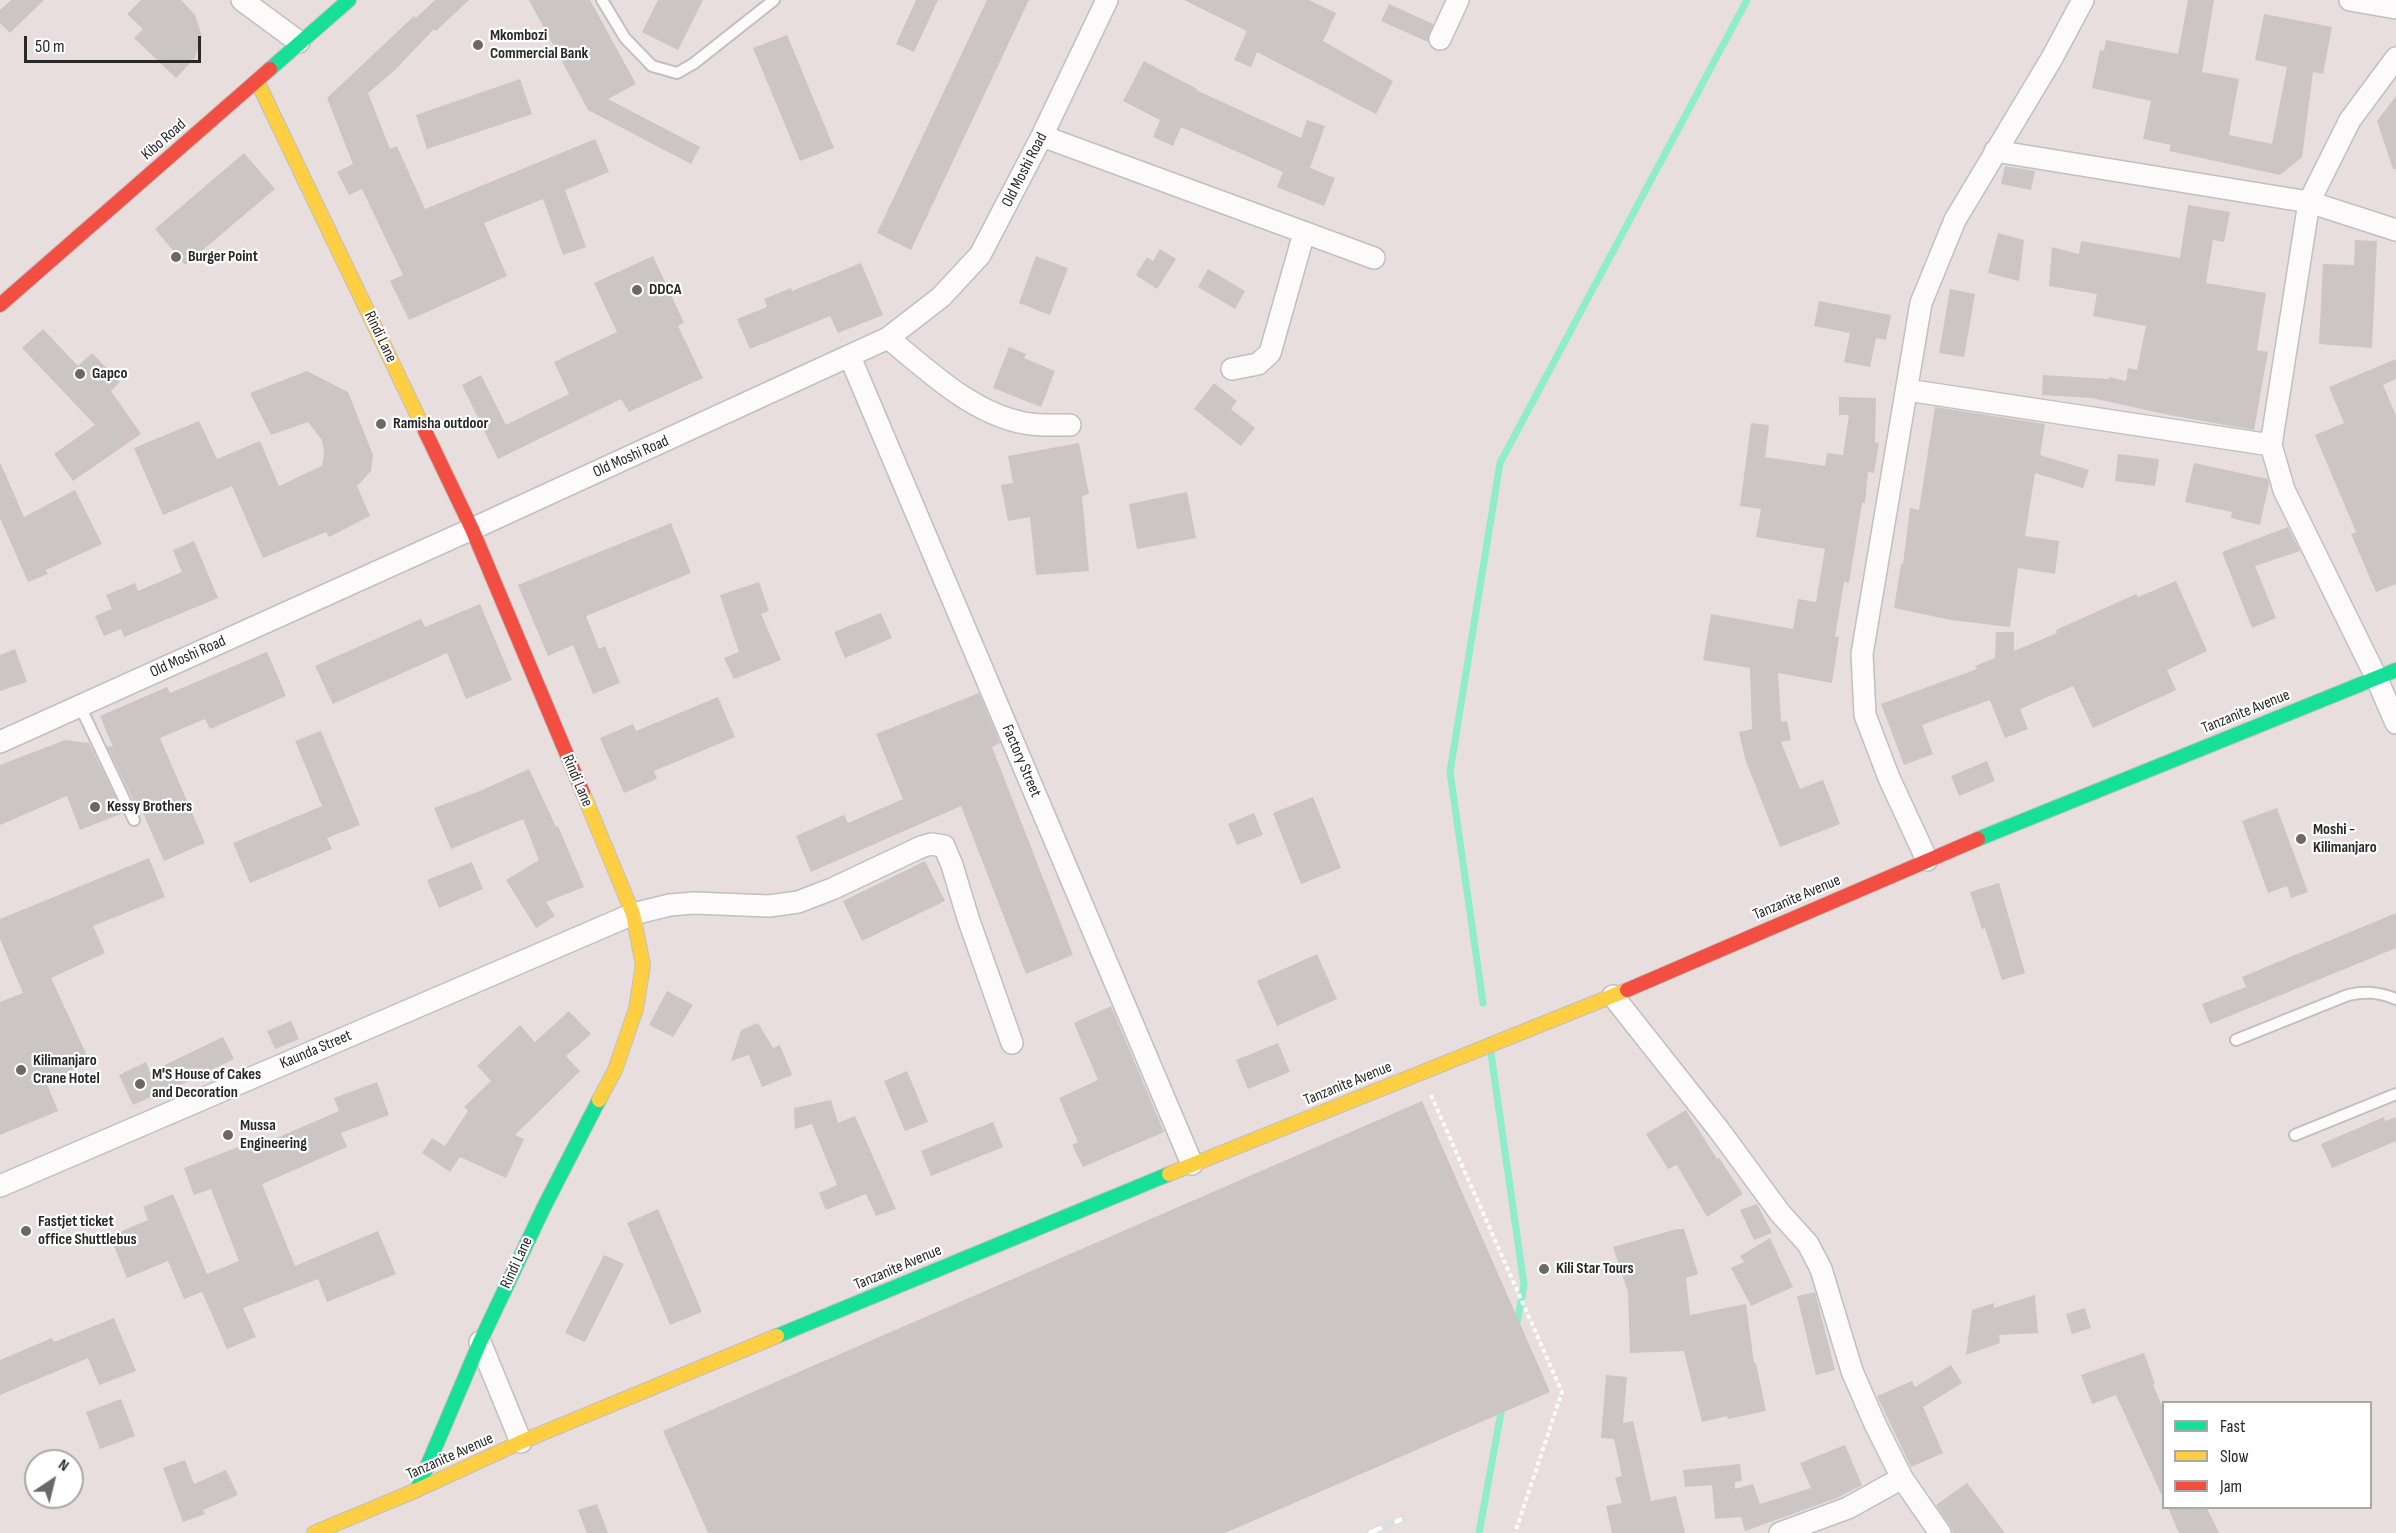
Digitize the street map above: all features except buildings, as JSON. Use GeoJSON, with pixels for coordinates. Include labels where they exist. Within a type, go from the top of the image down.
{"type":"FeatureCollection","features":[{"type":"Feature","properties":{"kind":"street"},"geometry":{"type":"LineString","coordinates":[[242,0],[299,42]]}},
{"type":"Feature","properties":{"kind":"street","name":"Kibo Road"},"geometry":{"type":"LineString","coordinates":[[0,305],[349,0]]}},
{"type":"Feature","properties":{"kind":"street","name":"Old Moshi Road"},"geometry":{"type":"LineString","coordinates":[[0,742],[888,338],[941,297],[980,255],[1042,136],[1107,0]]}},
{"type":"Feature","properties":{"kind":"street"},"geometry":{"type":"LineString","coordinates":[[1440,39],[1458,0]]}},
{"type":"Feature","properties":{"kind":"street"},"geometry":{"type":"LineString","coordinates":[[1926,860],[1889,778],[1866,715],[1862,654],[1921,303],[1955,220],[2084,0]]}},
{"type":"Feature","properties":{"kind":"street"},"geometry":{"type":"LineString","coordinates":[[2350,0],[2396,8]]}},
{"type":"Feature","properties":{"kind":"street"},"geometry":{"type":"LineString","coordinates":[[2396,58],[2350,120],[2308,201],[2271,445],[2284,490],[2386,673],[2396,723]]}},
{"type":"Feature","properties":{"kind":"street","name":"Rindi Lane"},"geometry":{"type":"LineString","coordinates":[[256,81],[472,529],[633,914],[643,965],[636,1009],[615,1070],[544,1208],[480,1342],[417,1490]]}},
{"type":"Feature","properties":{"kind":"street"},"geometry":{"type":"LineString","coordinates":[[1042,136],[1374,258]]}},
{"type":"Feature","properties":{"kind":"street"},"geometry":{"type":"LineString","coordinates":[[1995,151],[2308,201],[2396,230]]}},
{"type":"Feature","properties":{"kind":"street"},"geometry":{"type":"LineString","coordinates":[[1232,369],[1258,364],[1270,353],[1304,233]]}},
{"type":"Feature","properties":{"kind":"street"},"geometry":{"type":"LineString","coordinates":[[888,338],[939,378],[985,409],[1005,418],[1026,423],[1070,425]]}},
{"type":"Feature","properties":{"kind":"street","name":"Factory Street"},"geometry":{"type":"LineString","coordinates":[[850,357],[1192,1164]]}},
{"type":"Feature","properties":{"kind":"street"},"geometry":{"type":"LineString","coordinates":[[1907,390],[2271,445]]}},
{"type":"Feature","properties":{"kind":"street","name":"Tanzanite Avenue"},"geometry":{"type":"LineString","coordinates":[[314,1533],[417,1490],[521,1442],[1192,1164],[1613,996],[1926,860],[2386,673]]}},
{"type":"Feature","properties":{"kind":"street","name":"Kaunda Street"},"geometry":{"type":"LineString","coordinates":[[0,1186],[633,914],[670,905],[694,903],[769,906],[798,902],[931,844],[944,846],[952,865],[1012,1043]]}},
{"type":"Feature","properties":{"kind":"street"},"geometry":{"type":"LineString","coordinates":[[1613,996],[1719,1130],[1780,1213],[1808,1244],[1821,1269],[1852,1371],[1902,1478],[1940,1533]]}},
{"type":"Feature","properties":{"kind":"street"},"geometry":{"type":"LineString","coordinates":[[480,1342],[521,1442]]}},
{"type":"Feature","properties":{"kind":"street"},"geometry":{"type":"LineString","coordinates":[[1780,1533],[1848,1508],[1902,1478]]}},
{"type":"Feature","properties":{"kind":"lane"},"geometry":{"type":"LineString","coordinates":[[602,0],[625,38],[652,66],[677,73],[693,64],[774,0]]}},
{"type":"Feature","properties":{"kind":"lane"},"geometry":{"type":"LineString","coordinates":[[80,706],[134,820]]}},
{"type":"Feature","properties":{"kind":"lane"},"geometry":{"type":"LineString","coordinates":[[2236,1040],[2348,995],[2364,991],[2396,999]]}},
{"type":"Feature","properties":{"kind":"lane"},"geometry":{"type":"LineString","coordinates":[[2295,1135],[2396,1094]]}},
{"type":"Feature","properties":{"kind":"path"},"geometry":{"type":"LineString","coordinates":[[1421,1072],[1562,1392],[1515,1533]]}},
{"type":"Feature","properties":{"kind":"waterway"},"geometry":{"type":"LineString","coordinates":[[1483,1003],[1450,772],[1500,463],[1747,0]]}},
{"type":"Feature","properties":{"kind":"waterway"},"geometry":{"type":"LineString","coordinates":[[1491,1054],[1524,1285],[1516,1328]]}},
{"type":"Feature","properties":{"kind":"waterway"},"geometry":{"type":"LineString","coordinates":[[1479,1533],[1502,1407]]}},
{"type":"Feature","properties":{"kind":"railway"},"geometry":{"type":"LineString","coordinates":[[1369,1533],[1402,1519]]}},
{"type":"Feature","properties":{"kind":"traffic: fast"},"geometry":{"type":"LineString","coordinates":[[270,69],[349,0]]}},
{"type":"Feature","properties":{"kind":"traffic: fast"},"geometry":{"type":"LineString","coordinates":[[1978,839],[2396,670]]}},
{"type":"Feature","properties":{"kind":"traffic: fast"},"geometry":{"type":"LineString","coordinates":[[417,1490],[480,1342],[544,1207],[599,1100]]}},
{"type":"Feature","properties":{"kind":"traffic: fast"},"geometry":{"type":"LineString","coordinates":[[777,1336],[1169,1174]]}},
{"type":"Feature","properties":{"kind":"traffic: slow"},"geometry":{"type":"LineString","coordinates":[[257,81],[425,431]]}},
{"type":"Feature","properties":{"kind":"traffic: slow"},"geometry":{"type":"LineString","coordinates":[[583,793],[633,914],[643,965],[636,1009],[615,1070],[599,1100]]}},
{"type":"Feature","properties":{"kind":"traffic: slow"},"geometry":{"type":"LineString","coordinates":[[1169,1174],[1627,990]]}},
{"type":"Feature","properties":{"kind":"traffic: slow"},"geometry":{"type":"LineString","coordinates":[[314,1533],[417,1490],[521,1442],[777,1336]]}},
{"type":"Feature","properties":{"kind":"traffic: jam"},"geometry":{"type":"LineString","coordinates":[[0,305],[270,69]]}},
{"type":"Feature","properties":{"kind":"traffic: jam"},"geometry":{"type":"LineString","coordinates":[[425,431],[472,529],[583,793]]}},
{"type":"Feature","properties":{"kind":"traffic: jam"},"geometry":{"type":"LineString","coordinates":[[1627,990],[1978,839]]}},
{"type":"Feature","properties":{"kind":"place","name":"Mkombozi Commercial Bank"},"geometry":{"type":"Point","coordinates":[478,45]}},
{"type":"Feature","properties":{"kind":"place","name":"Burger Point"},"geometry":{"type":"Point","coordinates":[176,257]}},
{"type":"Feature","properties":{"kind":"place","name":"DDCA"},"geometry":{"type":"Point","coordinates":[637,290]}},
{"type":"Feature","properties":{"kind":"place","name":"Gapco"},"geometry":{"type":"Point","coordinates":[80,374]}},
{"type":"Feature","properties":{"kind":"place","name":"Ramisha outdoor"},"geometry":{"type":"Point","coordinates":[381,424]}},
{"type":"Feature","properties":{"kind":"place","name":"Kessy Brothers"},"geometry":{"type":"Point","coordinates":[95,807]}},
{"type":"Feature","properties":{"kind":"place","name":"Moshi - Kilimanjaro"},"geometry":{"type":"Point","coordinates":[2301,839]}},
{"type":"Feature","properties":{"kind":"place","name":"Kilimanjaro Crane Hotel"},"geometry":{"type":"Point","coordinates":[21,1070]}},
{"type":"Feature","properties":{"kind":"place","name":"M'S House of Cakes and Decoration"},"geometry":{"type":"Point","coordinates":[140,1084]}},
{"type":"Feature","properties":{"kind":"place","name":"Mussa Engineering"},"geometry":{"type":"Point","coordinates":[228,1135]}},
{"type":"Feature","properties":{"kind":"place","name":"Fastjet ticket office Shuttlebus"},"geometry":{"type":"Point","coordinates":[26,1231]}},
{"type":"Feature","properties":{"kind":"place","name":"Kili Star Tours"},"geometry":{"type":"Point","coordinates":[1544,1269]}}]}
